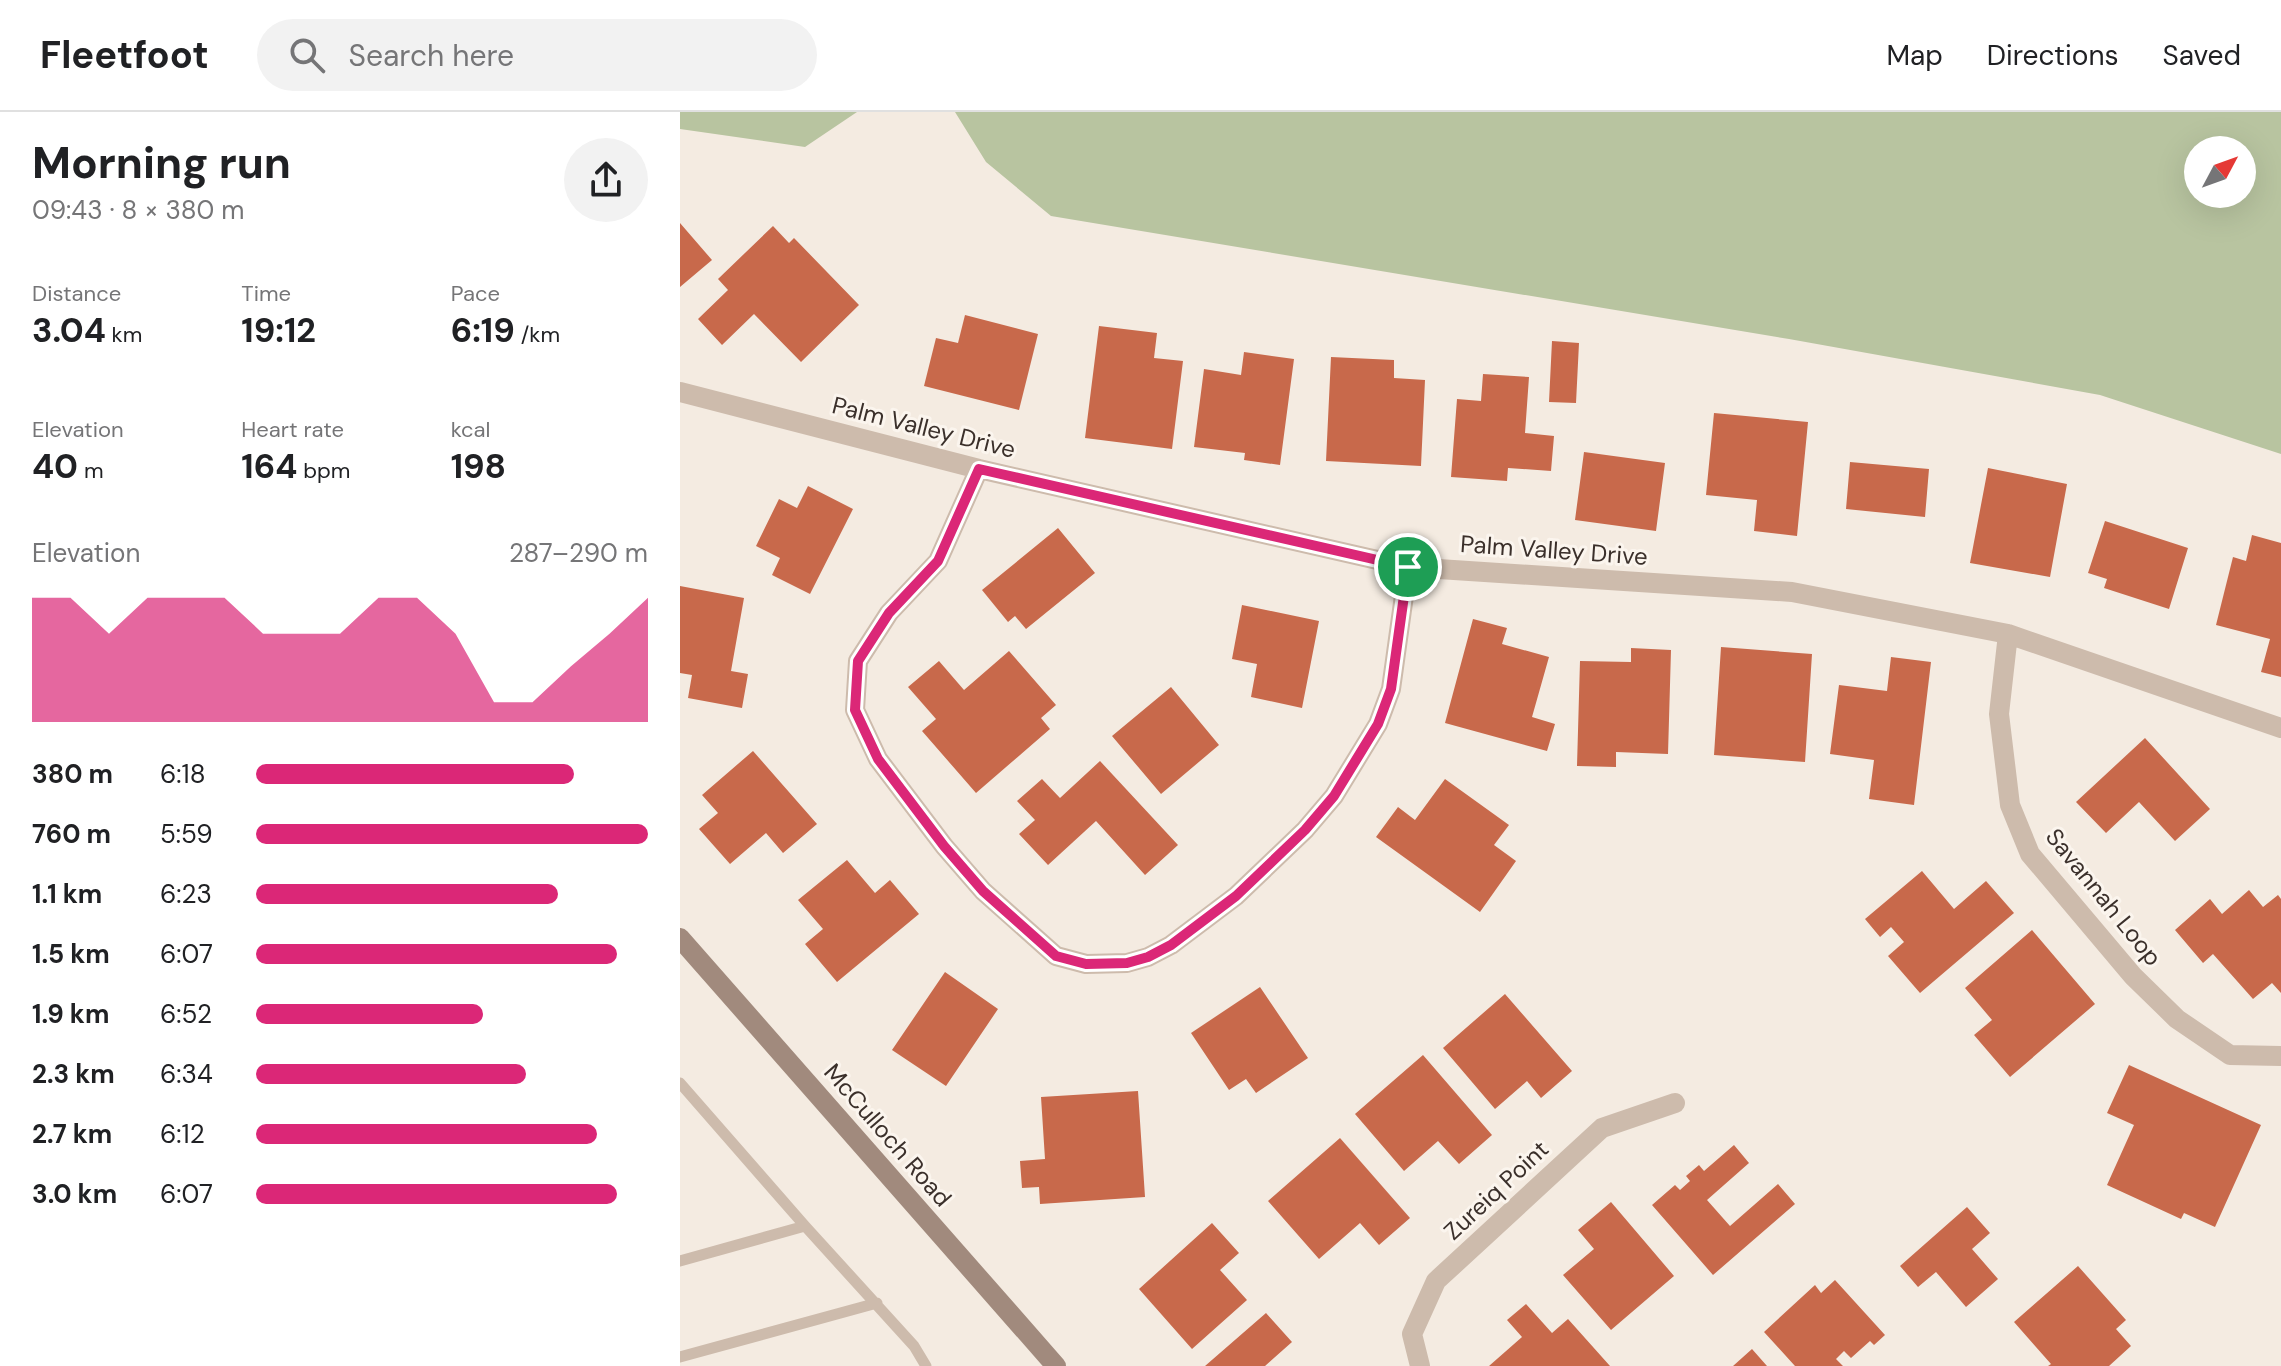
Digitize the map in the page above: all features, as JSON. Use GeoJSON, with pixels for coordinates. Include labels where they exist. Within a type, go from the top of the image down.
{"type":"FeatureCollection","features":[{"type":"Feature","properties":{"kind":"street","name":"Palm Valley Drive"},"geometry":{"type":"LineString","coordinates":[[680,392],[979,469],[1408,567],[1792,592],[2008,634],[2281,728]]}},
{"type":"Feature","properties":{"kind":"street"},"geometry":{"type":"LineString","coordinates":[[979,469],[938,561],[889,613],[858,661],[855,710],[878,759],[944,846],[983,891],[1056,956],[1086,964],[1127,963],[1171,945],[1236,896],[1305,830],[1334,796],[1378,724],[1391,689],[1408,567]]}},
{"type":"Feature","properties":{"kind":"street","name":"Savannah Loop"},"geometry":{"type":"LineString","coordinates":[[2008,634],[1999,714],[2010,805],[2030,854],[2133,976],[2177,1019],[2230,1055],[2281,1056]]}},
{"type":"Feature","properties":{"kind":"street","name":"McCulloch Road"},"geometry":{"type":"LineString","coordinates":[[680,938],[1056,1366]]}},
{"type":"Feature","properties":{"kind":"street","name":"Zureiq Point"},"geometry":{"type":"LineString","coordinates":[[1420,1366],[1412,1334],[1436,1281],[1602,1128],[1675,1103]]}},
{"type":"Feature","properties":{"kind":"lane"},"geometry":{"type":"LineString","coordinates":[[680,1083],[877,1303],[914,1346],[926,1366]]}},
{"type":"Feature","properties":{"kind":"lane"},"geometry":{"type":"LineString","coordinates":[[680,1261],[805,1226]]}},
{"type":"Feature","properties":{"kind":"lane"},"geometry":{"type":"LineString","coordinates":[[680,1357],[877,1303]]}},
{"type":"Feature","properties":{"kind":"green space"},"geometry":{"type":"Polygon","coordinates":[[[680,112],[857,112],[805,147],[680,129],[680,112]]]}},
{"type":"Feature","properties":{"kind":"green space"},"geometry":{"type":"Polygon","coordinates":[[[955,112],[2281,112],[2281,454],[2100,395],[1789,339],[1051,216],[986,162],[955,112]]]}},
{"type":"Feature","properties":{"kind":"building"},"geometry":{"type":"Polygon","coordinates":[[[680,223],[712,260],[680,287],[680,223]]]}},
{"type":"Feature","properties":{"kind":"building"},"geometry":{"type":"Polygon","coordinates":[[[773,226],[789,243],[794,238],[859,305],[801,362],[754,314],[722,345],[698,319],[728,290],[718,279],[773,226]]]}},
{"type":"Feature","properties":{"kind":"building"},"geometry":{"type":"Polygon","coordinates":[[[965,315],[1038,334],[1019,410],[924,386],[936,338],[958,343],[965,315]]]}},
{"type":"Feature","properties":{"kind":"building"},"geometry":{"type":"Polygon","coordinates":[[[1099,326],[1157,333],[1154,358],[1183,361],[1172,449],[1085,438],[1099,326]]]}},
{"type":"Feature","properties":{"kind":"building"},"geometry":{"type":"Polygon","coordinates":[[[1552,341],[1579,343],[1576,403],[1549,402],[1552,341]]]}},
{"type":"Feature","properties":{"kind":"building"},"geometry":{"type":"Polygon","coordinates":[[[1244,352],[1294,359],[1280,465],[1244,460],[1245,453],[1194,447],[1204,369],[1241,375],[1244,352]]]}},
{"type":"Feature","properties":{"kind":"building"},"geometry":{"type":"Polygon","coordinates":[[[1331,357],[1394,360],[1394,378],[1425,380],[1421,466],[1326,461],[1331,357]]]}},
{"type":"Feature","properties":{"kind":"building"},"geometry":{"type":"Polygon","coordinates":[[[1483,374],[1529,377],[1525,433],[1554,436],[1551,471],[1508,468],[1507,481],[1451,477],[1457,399],[1481,401],[1483,374]]]}},
{"type":"Feature","properties":{"kind":"building"},"geometry":{"type":"Polygon","coordinates":[[[1714,413],[1808,422],[1797,536],[1754,531],[1757,500],[1706,495],[1714,413]]]}},
{"type":"Feature","properties":{"kind":"building"},"geometry":{"type":"Polygon","coordinates":[[[1584,452],[1665,463],[1656,531],[1575,520],[1584,452]]]}},
{"type":"Feature","properties":{"kind":"building"},"geometry":{"type":"Polygon","coordinates":[[[1850,462],[1929,469],[1925,517],[1846,509],[1850,462]]]}},
{"type":"Feature","properties":{"kind":"building"},"geometry":{"type":"Polygon","coordinates":[[[1988,468],[2067,484],[2050,577],[1970,563],[1988,468]]]}},
{"type":"Feature","properties":{"kind":"building"},"geometry":{"type":"Polygon","coordinates":[[[808,486],[853,509],[810,594],[772,575],[780,558],[756,546],[779,499],[797,508],[808,486]]]}},
{"type":"Feature","properties":{"kind":"building"},"geometry":{"type":"Polygon","coordinates":[[[2105,521],[2188,548],[2169,609],[2104,588],[2107,579],[2088,573],[2105,521]]]}},
{"type":"Feature","properties":{"kind":"building"},"geometry":{"type":"Polygon","coordinates":[[[1058,528],[1095,573],[1026,629],[1015,616],[1008,622],[982,590],[1058,528]]]}},
{"type":"Feature","properties":{"kind":"building"},"geometry":{"type":"Polygon","coordinates":[[[2252,535],[2281,543],[2281,677],[2261,672],[2270,639],[2216,625],[2233,557],[2246,561],[2252,535]]]}},
{"type":"Feature","properties":{"kind":"building"},"geometry":{"type":"Polygon","coordinates":[[[680,586],[744,598],[731,671],[748,674],[742,708],[688,698],[692,675],[680,673],[680,586]]]}},
{"type":"Feature","properties":{"kind":"building"},"geometry":{"type":"Polygon","coordinates":[[[1242,605],[1319,621],[1302,708],[1251,697],[1257,664],[1232,659],[1242,605]]]}},
{"type":"Feature","properties":{"kind":"building"},"geometry":{"type":"Polygon","coordinates":[[[1473,619],[1507,628],[1502,644],[1549,657],[1532,717],[1555,724],[1547,751],[1445,723],[1473,619]]]}},
{"type":"Feature","properties":{"kind":"building"},"geometry":{"type":"Polygon","coordinates":[[[1721,647],[1812,654],[1805,762],[1714,755],[1721,647]]]}},
{"type":"Feature","properties":{"kind":"building"},"geometry":{"type":"Polygon","coordinates":[[[1631,648],[1671,650],[1668,754],[1616,752],[1616,767],[1577,766],[1580,661],[1631,662],[1631,648]]]}},
{"type":"Feature","properties":{"kind":"building"},"geometry":{"type":"Polygon","coordinates":[[[1009,651],[1056,705],[1041,718],[1050,729],[976,793],[922,731],[936,719],[908,687],[939,661],[964,690],[1009,651]]]}},
{"type":"Feature","properties":{"kind":"building"},"geometry":{"type":"Polygon","coordinates":[[[1891,657],[1931,662],[1914,805],[1869,799],[1874,760],[1830,754],[1839,685],[1887,691],[1891,657]]]}},
{"type":"Feature","properties":{"kind":"building"},"geometry":{"type":"Polygon","coordinates":[[[1171,687],[1219,745],[1161,794],[1112,736],[1171,687]]]}},
{"type":"Feature","properties":{"kind":"building"},"geometry":{"type":"Polygon","coordinates":[[[2145,738],[2210,809],[2175,841],[2139,802],[2106,833],[2076,802],[2145,738]]]}},
{"type":"Feature","properties":{"kind":"building"},"geometry":{"type":"Polygon","coordinates":[[[753,751],[817,824],[783,853],[766,833],[730,864],[699,829],[718,813],[702,795],[753,751]]]}},
{"type":"Feature","properties":{"kind":"building"},"geometry":{"type":"Polygon","coordinates":[[[1100,761],[1178,845],[1145,875],[1096,821],[1048,865],[1019,834],[1035,820],[1017,801],[1042,779],[1060,798],[1100,761]]]}},
{"type":"Feature","properties":{"kind":"building"},"geometry":{"type":"Polygon","coordinates":[[[1445,779],[1509,825],[1494,845],[1516,861],[1480,912],[1376,837],[1398,807],[1415,820],[1445,779]]]}},
{"type":"Feature","properties":{"kind":"building"},"geometry":{"type":"Polygon","coordinates":[[[847,860],[875,893],[890,880],[919,914],[837,982],[805,944],[823,929],[798,900],[847,860]]]}},
{"type":"Feature","properties":{"kind":"building"},"geometry":{"type":"Polygon","coordinates":[[[1922,871],[1954,909],[1986,881],[2014,913],[1920,993],[1888,956],[1904,942],[1891,927],[1880,937],[1865,919],[1922,871]]]}},
{"type":"Feature","properties":{"kind":"building"},"geometry":{"type":"Polygon","coordinates":[[[2249,890],[2263,907],[2278,895],[2281,899],[2281,993],[2272,983],[2253,999],[2213,954],[2203,963],[2175,930],[2210,899],[2222,914],[2249,890]]]}},
{"type":"Feature","properties":{"kind":"building"},"geometry":{"type":"Polygon","coordinates":[[[2032,930],[2095,1004],[2010,1077],[1974,1035],[1992,1020],[1965,988],[2032,930]]]}},
{"type":"Feature","properties":{"kind":"building"},"geometry":{"type":"Polygon","coordinates":[[[945,972],[998,1009],[946,1086],[892,1050],[945,972]]]}},
{"type":"Feature","properties":{"kind":"building"},"geometry":{"type":"Polygon","coordinates":[[[1260,987],[1308,1058],[1256,1093],[1246,1079],[1229,1090],[1191,1033],[1260,987]]]}},
{"type":"Feature","properties":{"kind":"building"},"geometry":{"type":"Polygon","coordinates":[[[1505,994],[1572,1071],[1541,1098],[1527,1081],[1495,1109],[1443,1048],[1505,994]]]}},
{"type":"Feature","properties":{"kind":"building"},"geometry":{"type":"Polygon","coordinates":[[[1423,1055],[1492,1135],[1459,1164],[1438,1141],[1404,1171],[1355,1114],[1423,1055]]]}},
{"type":"Feature","properties":{"kind":"building"},"geometry":{"type":"Polygon","coordinates":[[[2129,1065],[2261,1125],[2215,1227],[2184,1213],[2181,1219],[2107,1185],[2134,1125],[2107,1113],[2129,1065]]]}},
{"type":"Feature","properties":{"kind":"building"},"geometry":{"type":"Polygon","coordinates":[[[1138,1091],[1145,1197],[1040,1204],[1039,1187],[1022,1188],[1020,1161],[1045,1159],[1041,1097],[1138,1091]]]}},
{"type":"Feature","properties":{"kind":"building"},"geometry":{"type":"Polygon","coordinates":[[[1340,1138],[1410,1218],[1379,1245],[1360,1223],[1319,1259],[1268,1201],[1340,1138]]]}},
{"type":"Feature","properties":{"kind":"building"},"geometry":{"type":"Polygon","coordinates":[[[1734,1145],[1749,1163],[1707,1200],[1730,1226],[1778,1184],[1795,1204],[1713,1275],[1652,1205],[1675,1185],[1680,1190],[1690,1181],[1686,1176],[1699,1165],[1704,1171],[1734,1145]]]}},
{"type":"Feature","properties":{"kind":"building"},"geometry":{"type":"Polygon","coordinates":[[[1611,1202],[1674,1276],[1611,1330],[1563,1275],[1594,1249],[1578,1230],[1611,1202]]]}},
{"type":"Feature","properties":{"kind":"building"},"geometry":{"type":"Polygon","coordinates":[[[1967,1207],[1990,1233],[1972,1249],[1998,1279],[1966,1307],[1936,1272],[1918,1287],[1900,1266],[1967,1207]]]}},
{"type":"Feature","properties":{"kind":"building"},"geometry":{"type":"Polygon","coordinates":[[[1212,1223],[1239,1253],[1220,1270],[1247,1300],[1192,1349],[1139,1289],[1212,1223]]]}},
{"type":"Feature","properties":{"kind":"building"},"geometry":{"type":"Polygon","coordinates":[[[2078,1266],[2126,1320],[2116,1329],[2131,1346],[2109,1366],[2048,1366],[2051,1364],[2014,1322],[2078,1266]]]}},
{"type":"Feature","properties":{"kind":"building"},"geometry":{"type":"Polygon","coordinates":[[[1835,1280],[1885,1335],[1874,1345],[1870,1341],[1851,1358],[1844,1351],[1836,1359],[1843,1366],[1795,1366],[1764,1332],[1815,1285],[1821,1293],[1835,1280]]]}},
{"type":"Feature","properties":{"kind":"building"},"geometry":{"type":"Polygon","coordinates":[[[1526,1304],[1552,1333],[1568,1319],[1610,1366],[1489,1366],[1522,1337],[1507,1320],[1526,1304]]]}},
{"type":"Feature","properties":{"kind":"building"},"geometry":{"type":"Polygon","coordinates":[[[1266,1313],[1292,1342],[1265,1366],[1205,1366],[1266,1313]]]}},
{"type":"Feature","properties":{"kind":"building"},"geometry":{"type":"Polygon","coordinates":[[[1752,1349],[1767,1366],[1733,1366],[1752,1349]]]}},
{"type":"Feature","properties":{"kind":"route"},"geometry":{"type":"LineString","coordinates":[[979,469],[1408,567],[1391,689],[1378,724],[1334,796],[1273,862],[1201,925],[1148,957],[1127,963],[1086,964],[1056,956],[983,891],[944,846],[878,759],[855,710],[858,661],[889,613],[938,561],[979,469]]}}]}
